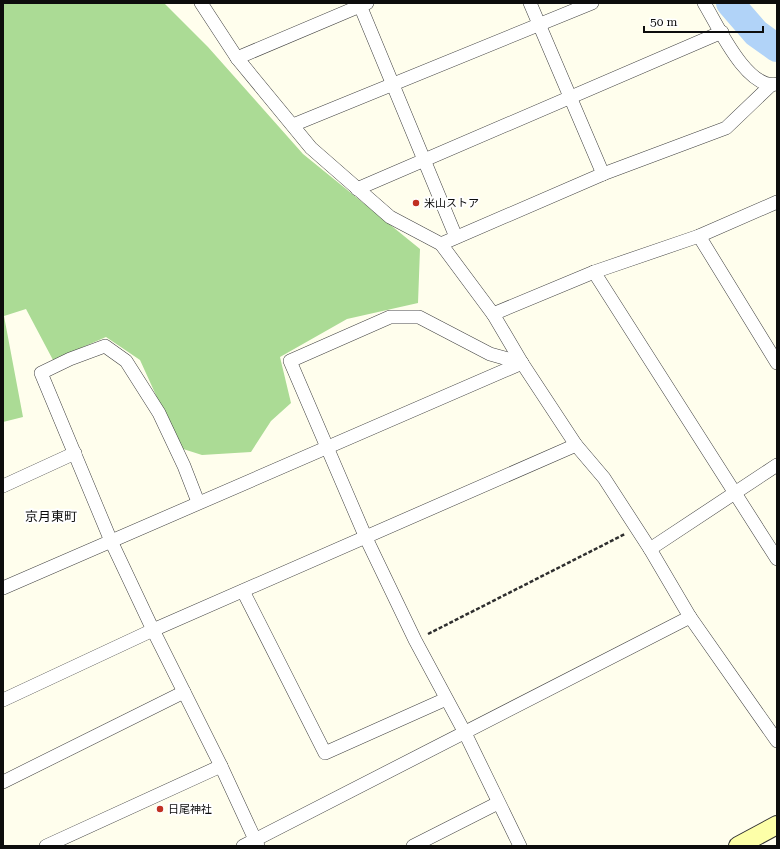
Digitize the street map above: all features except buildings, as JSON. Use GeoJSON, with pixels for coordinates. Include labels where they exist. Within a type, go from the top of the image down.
{"type":"FeatureCollection","features":[{"type":"Feature","properties":{"kind":"main road"},"geometry":{"type":"LineString","coordinates":[[738,846],[777,824]]}},
{"type":"Feature","properties":{"kind":"street"},"geometry":{"type":"LineString","coordinates":[[201,3],[237,58],[311,148],[390,217],[441,244],[493,314],[522,363],[576,445],[604,478],[650,549],[690,617],[777,741]]}},
{"type":"Feature","properties":{"kind":"street"},"geometry":{"type":"LineString","coordinates":[[530,3],[603,174]]}},
{"type":"Feature","properties":{"kind":"street"},"geometry":{"type":"LineString","coordinates":[[293,125],[592,3]]}},
{"type":"Feature","properties":{"kind":"street"},"geometry":{"type":"LineString","coordinates":[[441,244],[603,174],[726,128],[774,84],[757,78],[742,67],[704,3]]}},
{"type":"Feature","properties":{"kind":"street"},"geometry":{"type":"LineString","coordinates":[[237,58],[362,4],[393,85],[456,237]]}},
{"type":"Feature","properties":{"kind":"street"},"geometry":{"type":"LineString","coordinates":[[357,189],[722,32]]}},
{"type":"Feature","properties":{"kind":"street"},"geometry":{"type":"LineString","coordinates":[[493,314],[594,272],[699,236],[777,202]]}},
{"type":"Feature","properties":{"kind":"street"},"geometry":{"type":"LineString","coordinates":[[699,236],[777,363]]}},
{"type":"Feature","properties":{"kind":"street"},"geometry":{"type":"LineString","coordinates":[[594,272],[777,559]]}},
{"type":"Feature","properties":{"kind":"street"},"geometry":{"type":"LineString","coordinates":[[520,846],[465,732],[415,640],[366,538],[326,448],[290,361],[390,316],[419,318],[490,354],[522,363]]}},
{"type":"Feature","properties":{"kind":"street"},"geometry":{"type":"LineString","coordinates":[[198,502],[184,466],[159,413],[126,361],[105,346],[70,359],[41,373],[111,541],[153,630],[222,766],[256,843]]}},
{"type":"Feature","properties":{"kind":"street"},"geometry":{"type":"LineString","coordinates":[[3,588],[198,502],[522,363]]}},
{"type":"Feature","properties":{"kind":"street"},"geometry":{"type":"LineString","coordinates":[[3,700],[153,630],[576,445]]}},
{"type":"Feature","properties":{"kind":"street"},"geometry":{"type":"LineString","coordinates":[[3,486],[75,453]]}},
{"type":"Feature","properties":{"kind":"street"},"geometry":{"type":"LineString","coordinates":[[650,549],[736,494],[777,465]]}},
{"type":"Feature","properties":{"kind":"street"},"geometry":{"type":"LineString","coordinates":[[243,591],[325,752],[446,699]]}},
{"type":"Feature","properties":{"kind":"street"},"geometry":{"type":"LineString","coordinates":[[243,846],[256,843],[465,732],[690,617]]}},
{"type":"Feature","properties":{"kind":"street"},"geometry":{"type":"LineString","coordinates":[[3,782],[184,692]]}},
{"type":"Feature","properties":{"kind":"street"},"geometry":{"type":"LineString","coordinates":[[46,846],[222,766]]}},
{"type":"Feature","properties":{"kind":"street"},"geometry":{"type":"LineString","coordinates":[[413,846],[498,803]]}},
{"type":"Feature","properties":{"kind":"path"},"geometry":{"type":"LineString","coordinates":[[415,640],[636,528]]}},
{"type":"Feature","properties":{"kind":"green space"},"geometry":{"type":"Polygon","coordinates":[[[3,3],[164,3],[208,47],[303,154],[420,249],[418,303],[347,319],[280,357],[291,403],[271,421],[251,452],[202,455],[180,448],[140,360],[106,337],[53,360],[26,309],[4,316],[23,417],[3,422],[3,3]]]}},
{"type":"Feature","properties":{"kind":"waterway"},"geometry":{"type":"LineString","coordinates":[[730,3],[756,33],[777,48]]}},
{"type":"Feature","properties":{"kind":"place","name":"米山ストア"},"geometry":{"type":"Point","coordinates":[416,203]}},
{"type":"Feature","properties":{"kind":"place","name":"日尾神社"},"geometry":{"type":"Point","coordinates":[160,809]}},
{"type":"Feature","properties":{"kind":"district","name":"京月東町"},"geometry":{"type":"Point","coordinates":[51,516]}}]}
